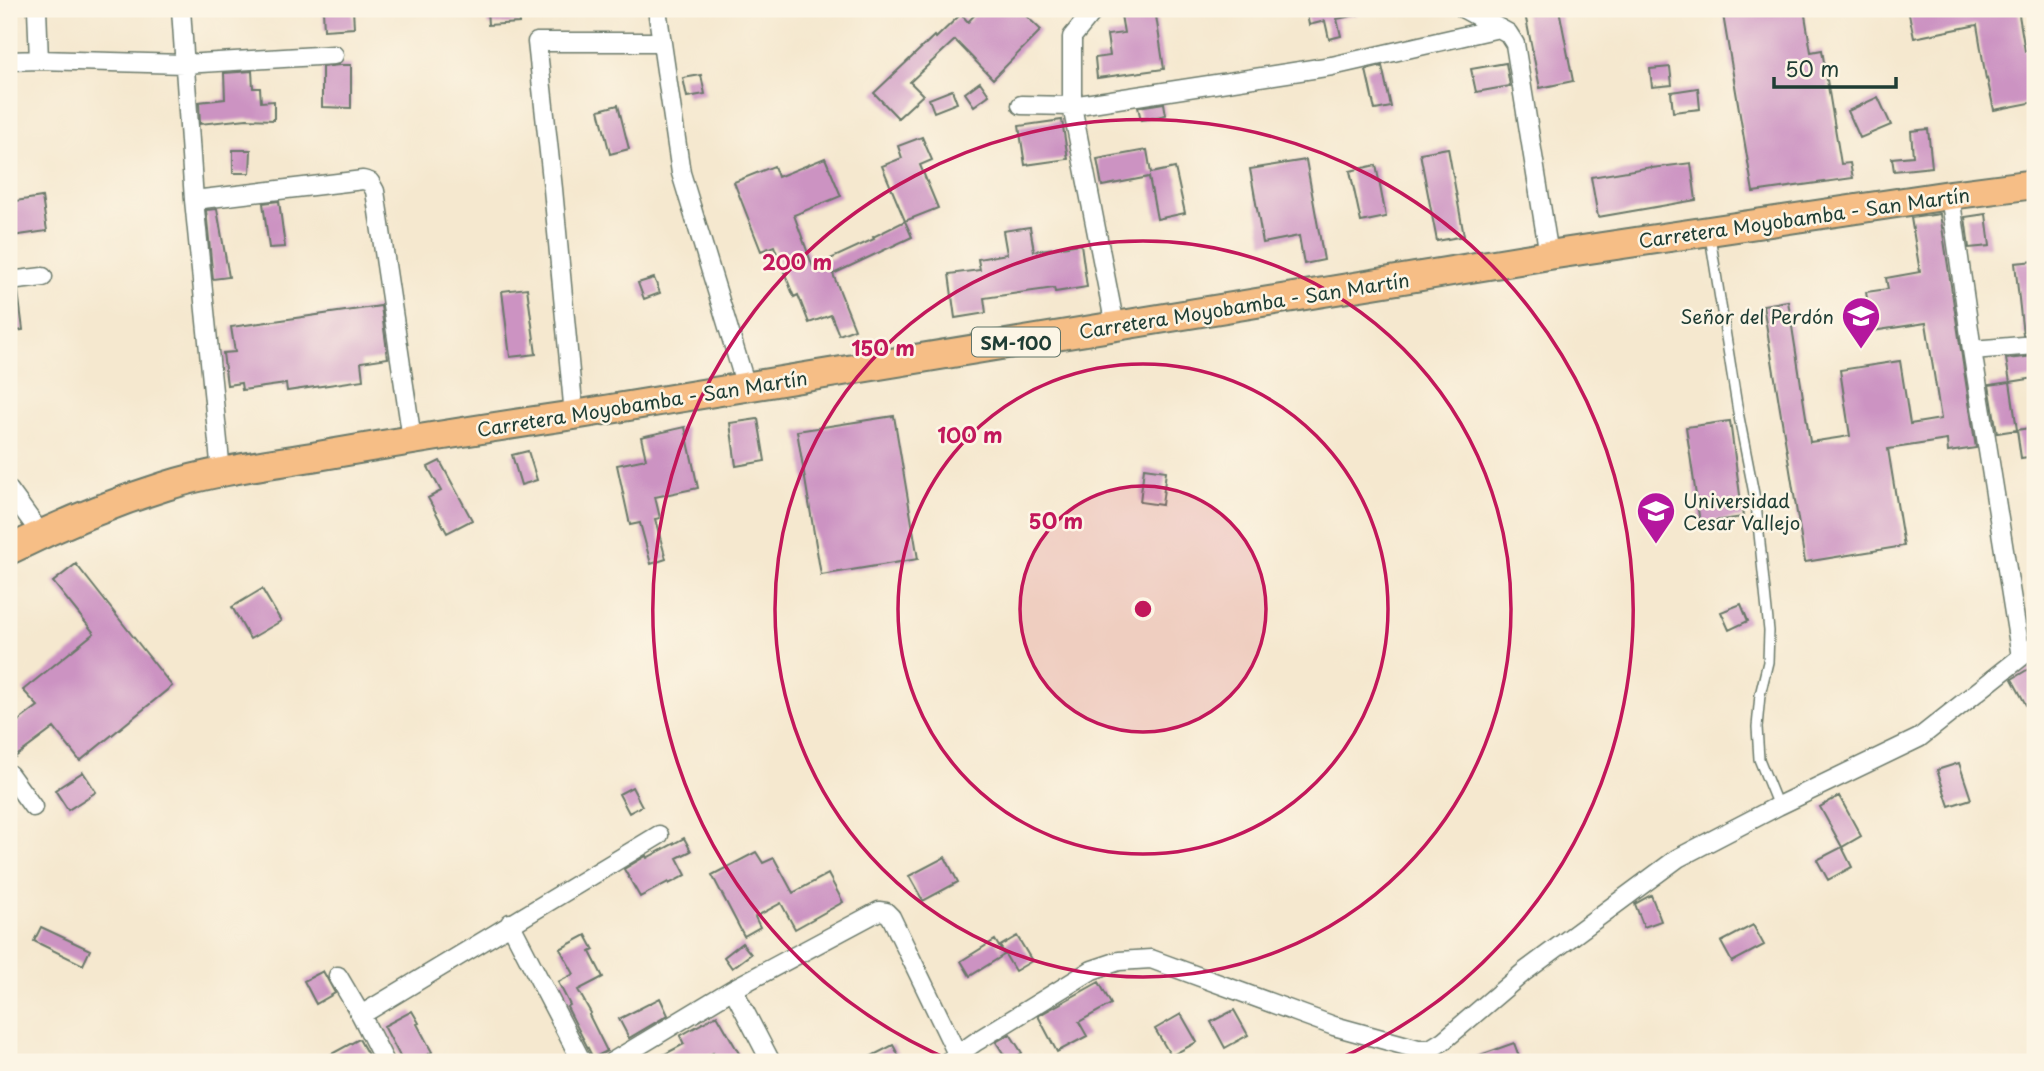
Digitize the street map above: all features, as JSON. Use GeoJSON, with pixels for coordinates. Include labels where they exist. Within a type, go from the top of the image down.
{"type":"FeatureCollection","features":[{"type":"Feature","properties":{"kind":"main road","name":"Carretera Moyobamba - San Martín"},"geometry":{"type":"LineString","coordinates":[[9,550],[118,503],[167,485],[221,472],[1549,256],[2035,184]]}},
{"type":"Feature","properties":{"kind":"street"},"geometry":{"type":"LineString","coordinates":[[37,9],[39,60]]}},
{"type":"Feature","properties":{"kind":"street"},"geometry":{"type":"LineString","coordinates":[[181,9],[194,200],[221,472]]}},
{"type":"Feature","properties":{"kind":"street"},"geometry":{"type":"LineString","coordinates":[[657,9],[681,173],[746,386]]}},
{"type":"Feature","properties":{"kind":"street"},"geometry":{"type":"LineString","coordinates":[[1096,9],[1072,37],[1072,106],[1115,326]]}},
{"type":"Feature","properties":{"kind":"street"},"geometry":{"type":"LineString","coordinates":[[1464,9],[1508,33],[1515,44],[1549,256]]}},
{"type":"Feature","properties":{"kind":"street"},"geometry":{"type":"LineString","coordinates":[[1021,105],[1072,106],[1332,66],[1499,28]]}},
{"type":"Feature","properties":{"kind":"street"},"geometry":{"type":"LineString","coordinates":[[574,415],[554,189],[537,42],[661,41]]}},
{"type":"Feature","properties":{"kind":"street"},"geometry":{"type":"LineString","coordinates":[[9,61],[184,64],[334,55]]}},
{"type":"Feature","properties":{"kind":"street"},"geometry":{"type":"LineString","coordinates":[[194,200],[363,180],[370,182],[375,191],[412,439]]}},
{"type":"Feature","properties":{"kind":"street"},"geometry":{"type":"LineString","coordinates":[[612,1062],[733,989],[879,911],[886,912],[891,917],[955,1060],[977,1041],[1093,970],[1119,961],[1151,958],[1334,1026],[1418,1049],[1430,1049],[1524,972],[1678,858],[1919,738],[2028,652],[1972,350],[1950,195]]}},
{"type":"Feature","properties":{"kind":"street"},"geometry":{"type":"LineString","coordinates":[[9,281],[43,277]]}},
{"type":"Feature","properties":{"kind":"street"},"geometry":{"type":"LineString","coordinates":[[1972,350],[2035,345]]}},
{"type":"Feature","properties":{"kind":"street"},"geometry":{"type":"LineString","coordinates":[[9,491],[41,534]]}},
{"type":"Feature","properties":{"kind":"street"},"geometry":{"type":"LineString","coordinates":[[9,774],[33,807]]}},
{"type":"Feature","properties":{"kind":"street"},"geometry":{"type":"LineString","coordinates":[[361,1015],[659,835]]}},
{"type":"Feature","properties":{"kind":"street"},"geometry":{"type":"LineString","coordinates":[[510,923],[582,1062]]}},
{"type":"Feature","properties":{"kind":"street"},"geometry":{"type":"LineString","coordinates":[[338,976],[385,1062]]}},
{"type":"Feature","properties":{"kind":"street"},"geometry":{"type":"LineString","coordinates":[[733,989],[771,1062]]}},
{"type":"Feature","properties":{"kind":"lane"},"geometry":{"type":"LineString","coordinates":[[1710,231],[1757,517],[1769,631],[1768,662],[1760,695],[1757,727],[1759,758],[1778,806]]}},
{"type":"Feature","properties":{"kind":"building"},"geometry":{"type":"Polygon","coordinates":[[[323,9],[353,9],[354,28],[324,30],[323,9]]]}},
{"type":"Feature","properties":{"kind":"building"},"geometry":{"type":"Polygon","coordinates":[[[487,9],[518,9],[519,23],[488,25],[487,9]]]}},
{"type":"Feature","properties":{"kind":"building"},"geometry":{"type":"Polygon","coordinates":[[[980,9],[1019,9],[1041,30],[993,79],[955,40],[910,82],[923,95],[898,118],[874,93],[961,14],[968,22],[980,9]]]}},
{"type":"Feature","properties":{"kind":"building"},"geometry":{"type":"Polygon","coordinates":[[[1120,9],[1155,9],[1164,69],[1097,78],[1095,58],[1110,56],[1107,35],[1124,33],[1120,9]]]}},
{"type":"Feature","properties":{"kind":"building"},"geometry":{"type":"Polygon","coordinates":[[[1306,9],[1357,9],[1357,15],[1337,19],[1341,36],[1329,39],[1325,21],[1309,25],[1306,9]]]}},
{"type":"Feature","properties":{"kind":"building"},"geometry":{"type":"Polygon","coordinates":[[[1524,9],[1559,9],[1573,81],[1540,88],[1524,9]]]}},
{"type":"Feature","properties":{"kind":"building"},"geometry":{"type":"Polygon","coordinates":[[[1722,9],[1804,9],[1811,52],[1822,50],[1841,164],[1850,163],[1853,178],[1753,192],[1722,9]]]}},
{"type":"Feature","properties":{"kind":"building"},"geometry":{"type":"Polygon","coordinates":[[[1908,9],[2018,9],[2025,51],[2035,49],[2035,102],[1994,110],[1977,25],[1914,38],[1908,9]]]}},
{"type":"Feature","properties":{"kind":"building"},"geometry":{"type":"Polygon","coordinates":[[[1506,63],[1510,86],[1476,92],[1471,69],[1506,63]]]}},
{"type":"Feature","properties":{"kind":"building"},"geometry":{"type":"Polygon","coordinates":[[[351,65],[351,108],[322,107],[322,67],[351,65]]]}},
{"type":"Feature","properties":{"kind":"building"},"geometry":{"type":"Polygon","coordinates":[[[1382,66],[1391,107],[1375,110],[1366,70],[1382,66]]]}},
{"type":"Feature","properties":{"kind":"building"},"geometry":{"type":"Polygon","coordinates":[[[1670,67],[1672,85],[1652,87],[1650,69],[1670,67]]]}},
{"type":"Feature","properties":{"kind":"building"},"geometry":{"type":"Polygon","coordinates":[[[252,71],[253,88],[260,88],[261,102],[274,101],[274,120],[247,119],[200,124],[199,102],[225,99],[224,73],[252,71]]]}},
{"type":"Feature","properties":{"kind":"building"},"geometry":{"type":"Polygon","coordinates":[[[701,75],[705,94],[687,97],[683,78],[701,75]]]}},
{"type":"Feature","properties":{"kind":"building"},"geometry":{"type":"Polygon","coordinates":[[[980,82],[989,95],[974,106],[965,93],[980,82]]]}},
{"type":"Feature","properties":{"kind":"building"},"geometry":{"type":"Polygon","coordinates":[[[1698,88],[1700,109],[1673,112],[1671,92],[1698,88]]]}},
{"type":"Feature","properties":{"kind":"building"},"geometry":{"type":"Polygon","coordinates":[[[952,90],[957,103],[934,112],[929,99],[952,90]]]}},
{"type":"Feature","properties":{"kind":"building"},"geometry":{"type":"Polygon","coordinates":[[[1878,97],[1891,125],[1860,138],[1848,111],[1878,97]]]}},
{"type":"Feature","properties":{"kind":"building"},"geometry":{"type":"Polygon","coordinates":[[[1164,103],[1166,115],[1141,120],[1138,107],[1164,103]]]}},
{"type":"Feature","properties":{"kind":"building"},"geometry":{"type":"Polygon","coordinates":[[[618,105],[629,149],[610,154],[599,110],[618,105]]]}},
{"type":"Feature","properties":{"kind":"building"},"geometry":{"type":"Polygon","coordinates":[[[1062,120],[1068,159],[1025,165],[1019,126],[1062,120]]]}},
{"type":"Feature","properties":{"kind":"building"},"geometry":{"type":"Polygon","coordinates":[[[1928,129],[1932,167],[1894,171],[1892,158],[1913,156],[1911,131],[1928,129]]]}},
{"type":"Feature","properties":{"kind":"building"},"geometry":{"type":"Polygon","coordinates":[[[922,137],[932,160],[920,165],[938,208],[905,221],[882,166],[902,158],[898,146],[922,137]]]}},
{"type":"Feature","properties":{"kind":"building"},"geometry":{"type":"Polygon","coordinates":[[[1448,148],[1464,236],[1437,241],[1420,153],[1448,148]]]}},
{"type":"Feature","properties":{"kind":"building"},"geometry":{"type":"Polygon","coordinates":[[[233,150],[251,150],[250,173],[233,173],[233,150]]]}},
{"type":"Feature","properties":{"kind":"building"},"geometry":{"type":"Polygon","coordinates":[[[1147,150],[1151,173],[1175,168],[1185,213],[1157,219],[1149,177],[1102,186],[1097,159],[1147,150]]]}},
{"type":"Feature","properties":{"kind":"building"},"geometry":{"type":"Polygon","coordinates":[[[825,158],[841,196],[794,215],[813,267],[874,239],[873,237],[905,221],[912,237],[833,274],[855,329],[839,335],[831,315],[809,323],[798,295],[794,297],[774,246],[761,251],[734,182],[774,166],[778,177],[825,158]]]}},
{"type":"Feature","properties":{"kind":"building"},"geometry":{"type":"Polygon","coordinates":[[[1306,160],[1324,260],[1304,264],[1299,236],[1263,243],[1250,169],[1306,160]]]}},
{"type":"Feature","properties":{"kind":"building"},"geometry":{"type":"Polygon","coordinates":[[[1691,163],[1696,200],[1598,217],[1591,177],[1691,163]]]}},
{"type":"Feature","properties":{"kind":"building"},"geometry":{"type":"Polygon","coordinates":[[[1376,165],[1386,217],[1361,222],[1350,171],[1376,165]]]}},
{"type":"Feature","properties":{"kind":"building"},"geometry":{"type":"Polygon","coordinates":[[[42,197],[47,231],[12,236],[9,202],[42,197]]]}},
{"type":"Feature","properties":{"kind":"building"},"geometry":{"type":"Polygon","coordinates":[[[279,201],[285,247],[269,248],[263,203],[279,201]]]}},
{"type":"Feature","properties":{"kind":"building"},"geometry":{"type":"Polygon","coordinates":[[[217,209],[229,277],[213,279],[206,210],[217,209]]]}},
{"type":"Feature","properties":{"kind":"building"},"geometry":{"type":"Polygon","coordinates":[[[1940,214],[1976,448],[1948,452],[1947,440],[1888,449],[1904,546],[1805,562],[1763,305],[1788,301],[1810,442],[1850,436],[1840,370],[1900,361],[1910,424],[1941,419],[1926,323],[1872,331],[1866,292],[1888,289],[1886,278],[1920,272],[1911,218],[1940,214]]]}},
{"type":"Feature","properties":{"kind":"building"},"geometry":{"type":"Polygon","coordinates":[[[1986,214],[1990,246],[1969,248],[1965,217],[1986,214]]]}},
{"type":"Feature","properties":{"kind":"building"},"geometry":{"type":"Polygon","coordinates":[[[1030,227],[1034,251],[1081,244],[1087,287],[1055,292],[1054,288],[984,298],[986,313],[955,318],[949,274],[980,270],[978,259],[1007,254],[1003,231],[1030,227]]]}},
{"type":"Feature","properties":{"kind":"building"},"geometry":{"type":"Polygon","coordinates":[[[2035,261],[2035,334],[2023,335],[2015,263],[2035,261]]]}},
{"type":"Feature","properties":{"kind":"building"},"geometry":{"type":"Polygon","coordinates":[[[654,278],[660,293],[644,299],[638,283],[654,278]]]}},
{"type":"Feature","properties":{"kind":"building"},"geometry":{"type":"Polygon","coordinates":[[[527,288],[536,354],[510,357],[502,291],[527,288]]]}},
{"type":"Feature","properties":{"kind":"building"},"geometry":{"type":"Polygon","coordinates":[[[18,291],[23,330],[9,332],[9,292],[18,291]]]}},
{"type":"Feature","properties":{"kind":"building"},"geometry":{"type":"Polygon","coordinates":[[[381,306],[388,358],[361,362],[363,380],[287,391],[286,384],[242,390],[241,383],[227,385],[223,353],[235,352],[231,327],[381,306]]]}},
{"type":"Feature","properties":{"kind":"building"},"geometry":{"type":"Polygon","coordinates":[[[2035,356],[2035,378],[2010,382],[2006,359],[2035,356]]]}},
{"type":"Feature","properties":{"kind":"building"},"geometry":{"type":"Polygon","coordinates":[[[2010,382],[2017,430],[1997,433],[1989,385],[2010,382]]]}},
{"type":"Feature","properties":{"kind":"building"},"geometry":{"type":"Polygon","coordinates":[[[894,416],[918,559],[821,575],[797,431],[894,416]]]}},
{"type":"Feature","properties":{"kind":"building"},"geometry":{"type":"Polygon","coordinates":[[[758,419],[765,461],[736,466],[730,423],[758,419]]]}},
{"type":"Feature","properties":{"kind":"building"},"geometry":{"type":"Polygon","coordinates":[[[1730,421],[1743,517],[1700,523],[1686,427],[1730,421]]]}},
{"type":"Feature","properties":{"kind":"building"},"geometry":{"type":"Polygon","coordinates":[[[685,427],[698,488],[655,497],[660,518],[655,519],[666,559],[651,564],[640,523],[630,525],[617,465],[646,459],[641,437],[685,427]]]}},
{"type":"Feature","properties":{"kind":"building"},"geometry":{"type":"Polygon","coordinates":[[[2035,427],[2035,456],[2021,458],[2017,430],[2035,427]]]}},
{"type":"Feature","properties":{"kind":"building"},"geometry":{"type":"Polygon","coordinates":[[[528,451],[537,480],[521,485],[512,455],[528,451]]]}},
{"type":"Feature","properties":{"kind":"building"},"geometry":{"type":"Polygon","coordinates":[[[440,461],[472,520],[447,533],[428,498],[441,491],[428,467],[440,461]]]}},
{"type":"Feature","properties":{"kind":"building"},"geometry":{"type":"Polygon","coordinates":[[[1144,468],[1166,471],[1162,505],[1140,502],[1144,468]]]}},
{"type":"Feature","properties":{"kind":"building"},"geometry":{"type":"Polygon","coordinates":[[[76,564],[172,686],[80,761],[54,728],[15,757],[9,749],[9,728],[38,706],[23,690],[94,633],[53,582],[76,564]]]}},
{"type":"Feature","properties":{"kind":"building"},"geometry":{"type":"Polygon","coordinates":[[[262,589],[281,621],[250,639],[232,607],[262,589]]]}},
{"type":"Feature","properties":{"kind":"building"},"geometry":{"type":"Polygon","coordinates":[[[1741,604],[1748,621],[1729,630],[1721,612],[1741,604]]]}},
{"type":"Feature","properties":{"kind":"building"},"geometry":{"type":"Polygon","coordinates":[[[2035,665],[2035,700],[2026,705],[2012,679],[2035,665]]]}},
{"type":"Feature","properties":{"kind":"building"},"geometry":{"type":"Polygon","coordinates":[[[1959,763],[1971,799],[1949,806],[1937,770],[1959,763]]]}},
{"type":"Feature","properties":{"kind":"building"},"geometry":{"type":"Polygon","coordinates":[[[83,772],[96,792],[68,810],[55,790],[83,772]]]}},
{"type":"Feature","properties":{"kind":"building"},"geometry":{"type":"Polygon","coordinates":[[[632,787],[642,806],[629,813],[619,794],[632,787]]]}},
{"type":"Feature","properties":{"kind":"building"},"geometry":{"type":"Polygon","coordinates":[[[1839,796],[1861,836],[1842,847],[1820,807],[1839,796]]]}},
{"type":"Feature","properties":{"kind":"building"},"geometry":{"type":"Polygon","coordinates":[[[684,838],[691,851],[677,858],[686,875],[640,897],[624,869],[684,838]]]}},
{"type":"Feature","properties":{"kind":"building"},"geometry":{"type":"Polygon","coordinates":[[[1842,847],[1852,867],[1828,880],[1817,860],[1842,847]]]}},
{"type":"Feature","properties":{"kind":"building"},"geometry":{"type":"Polygon","coordinates":[[[756,852],[763,863],[774,858],[793,893],[828,874],[843,902],[795,929],[781,903],[755,917],[760,927],[744,936],[712,875],[756,852]]]}},
{"type":"Feature","properties":{"kind":"building"},"geometry":{"type":"Polygon","coordinates":[[[945,857],[958,882],[923,901],[909,876],[945,857]]]}},
{"type":"Feature","properties":{"kind":"building"},"geometry":{"type":"Polygon","coordinates":[[[1651,895],[1661,921],[1644,927],[1635,904],[1651,895]]]}},
{"type":"Feature","properties":{"kind":"building"},"geometry":{"type":"Polygon","coordinates":[[[1753,925],[1764,945],[1732,962],[1721,942],[1753,925]]]}},
{"type":"Feature","properties":{"kind":"building"},"geometry":{"type":"Polygon","coordinates":[[[41,927],[90,950],[83,965],[34,941],[41,927]]]}},
{"type":"Feature","properties":{"kind":"building"},"geometry":{"type":"Polygon","coordinates":[[[586,935],[594,950],[590,952],[603,977],[578,990],[607,1051],[593,1058],[567,1007],[570,1005],[558,982],[574,974],[560,949],[586,935]]]}},
{"type":"Feature","properties":{"kind":"building"},"geometry":{"type":"Polygon","coordinates":[[[1017,936],[1032,961],[1015,971],[1000,946],[1017,936]]]}},
{"type":"Feature","properties":{"kind":"building"},"geometry":{"type":"Polygon","coordinates":[[[995,940],[1004,955],[970,976],[961,961],[995,940]]]}},
{"type":"Feature","properties":{"kind":"building"},"geometry":{"type":"Polygon","coordinates":[[[742,943],[751,954],[732,968],[724,957],[742,943]]]}},
{"type":"Feature","properties":{"kind":"building"},"geometry":{"type":"Polygon","coordinates":[[[323,971],[335,993],[316,1004],[304,981],[323,971]]]}},
{"type":"Feature","properties":{"kind":"building"},"geometry":{"type":"Polygon","coordinates":[[[1099,982],[1111,1004],[1079,1022],[1087,1036],[1057,1052],[1038,1016],[1099,982]]]}},
{"type":"Feature","properties":{"kind":"building"},"geometry":{"type":"Polygon","coordinates":[[[660,998],[668,1015],[629,1038],[619,1019],[660,998]]]}},
{"type":"Feature","properties":{"kind":"building"},"geometry":{"type":"Polygon","coordinates":[[[1234,1010],[1248,1035],[1225,1048],[1211,1022],[1234,1010]]]}},
{"type":"Feature","properties":{"kind":"building"},"geometry":{"type":"Polygon","coordinates":[[[412,1011],[432,1052],[423,1057],[426,1062],[403,1062],[384,1026],[412,1011]]]}},
{"type":"Feature","properties":{"kind":"building"},"geometry":{"type":"Polygon","coordinates":[[[1181,1014],[1197,1042],[1171,1056],[1155,1029],[1181,1014]]]}},
{"type":"Feature","properties":{"kind":"building"},"geometry":{"type":"Polygon","coordinates":[[[717,1015],[744,1062],[718,1062],[713,1053],[697,1062],[650,1062],[684,1044],[680,1036],[717,1015]]]}},
{"type":"Feature","properties":{"kind":"building"},"geometry":{"type":"Polygon","coordinates":[[[1010,1034],[1022,1053],[1008,1061],[996,1042],[1010,1034]]]}},
{"type":"Feature","properties":{"kind":"building"},"geometry":{"type":"Polygon","coordinates":[[[359,1039],[372,1062],[317,1062],[359,1039]]]}},
{"type":"Feature","properties":{"kind":"building"},"geometry":{"type":"Polygon","coordinates":[[[1514,1043],[1521,1062],[1466,1062],[1466,1060],[1514,1043]]]}},
{"type":"Feature","properties":{"kind":"building"},"geometry":{"type":"Polygon","coordinates":[[[893,1045],[902,1062],[860,1062],[893,1045]]]}},
{"type":"Feature","properties":{"kind":"place","name":"Señor del Perdón"},"geometry":{"type":"Point","coordinates":[1861,350]}},
{"type":"Feature","properties":{"kind":"place","name":"Universidad Cesar Vallejo"},"geometry":{"type":"Point","coordinates":[1656,545]}}]}
